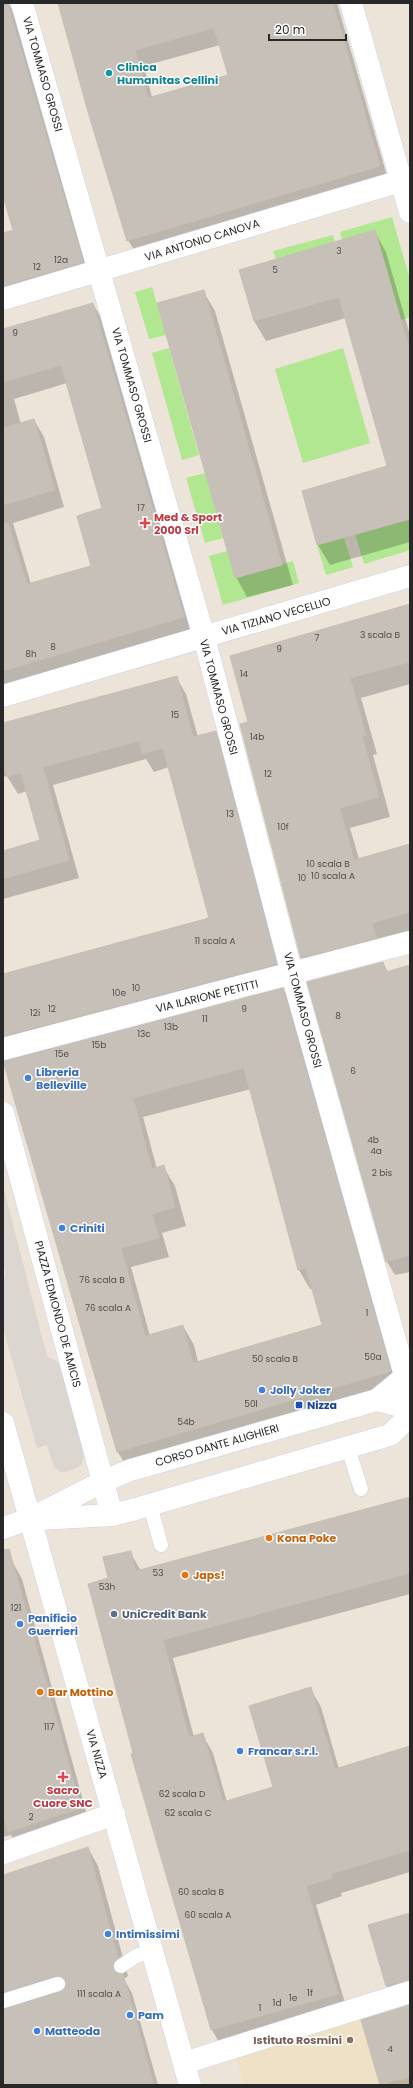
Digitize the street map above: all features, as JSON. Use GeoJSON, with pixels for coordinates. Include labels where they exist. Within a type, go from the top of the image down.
{"type":"FeatureCollection","features":[{"type":"Feature","properties":{"kind":"street","name":"VIA TOMMASO GROSSI"},"geometry":{"type":"LineString","coordinates":[[22,3],[204,637],[292,974],[408,1381]]}},
{"type":"Feature","properties":{"kind":"street"},"geometry":{"type":"LineString","coordinates":[[351,3],[410,212]]}},
{"type":"Feature","properties":{"kind":"street","name":"VIA ANTONIO CANOVA"},"geometry":{"type":"LineString","coordinates":[[3,299],[401,181]]}},
{"type":"Feature","properties":{"kind":"street","name":"VIA TIZIANO VECELLIO"},"geometry":{"type":"LineString","coordinates":[[3,696],[410,576]]}},
{"type":"Feature","properties":{"kind":"street","name":"VIA ILARIONE PETITTI"},"geometry":{"type":"LineString","coordinates":[[3,1049],[410,942]]}},
{"type":"Feature","properties":{"kind":"street","name":"PIAZZA EDMONDO DE AMICIS"},"geometry":{"type":"LineString","coordinates":[[3,1113],[112,1515]]}},
{"type":"Feature","properties":{"kind":"street"},"geometry":{"type":"LineString","coordinates":[[377,1400],[408,1381]]}},
{"type":"Feature","properties":{"kind":"street"},"geometry":{"type":"LineString","coordinates":[[377,1400],[410,1409]]}},
{"type":"Feature","properties":{"kind":"street","name":"CORSO DANTE ALIGHIERI"},"geometry":{"type":"LineString","coordinates":[[31,1520],[103,1480],[131,1470],[377,1400]]}},
{"type":"Feature","properties":{"kind":"street","name":"CORSO DANTE ALIGHIERI"},"geometry":{"type":"LineString","coordinates":[[3,1528],[31,1520],[112,1515],[390,1435],[410,1416]]}},
{"type":"Feature","properties":{"kind":"street","name":"VIA NIZZA"},"geometry":{"type":"LineString","coordinates":[[3,1423],[190,2085]]}},
{"type":"Feature","properties":{"kind":"street"},"geometry":{"type":"LineString","coordinates":[[3,1853],[114,1814]]}},
{"type":"Feature","properties":{"kind":"street"},"geometry":{"type":"LineString","coordinates":[[184,2063],[410,1992]]}},
{"type":"Feature","properties":{"kind":"lane"},"geometry":{"type":"LineString","coordinates":[[348,1448],[361,1489]]}},
{"type":"Feature","properties":{"kind":"lane"},"geometry":{"type":"LineString","coordinates":[[150,1504],[161,1545]]}},
{"type":"Feature","properties":{"kind":"lane"},"geometry":{"type":"LineString","coordinates":[[120,1966],[136,1956],[152,1951]]}},
{"type":"Feature","properties":{"kind":"lane"},"geometry":{"type":"LineString","coordinates":[[3,2002],[58,1984]]}},
{"type":"Feature","properties":{"kind":"shaded area"},"geometry":{"type":"Polygon","coordinates":[[[3,1186],[47,1356],[61,1364],[84,1453],[82,1464],[77,1468],[65,1472],[60,1472],[54,1467],[47,1445],[37,1448],[3,1328],[3,1276],[6,1275],[3,1265],[3,1186]]]}},
{"type":"Feature","properties":{"kind":"shaded area","name":"Istituto Rosmini"},"geometry":{"type":"Polygon","coordinates":[[[410,2003],[410,2085],[244,2085],[236,2057],[410,2003]]]}},
{"type":"Feature","properties":{"kind":"green space"},"geometry":{"type":"Polygon","coordinates":[[[392,217],[410,279],[410,317],[401,320],[375,231],[342,240],[340,232],[392,217]]]}},
{"type":"Feature","properties":{"kind":"green space"},"geometry":{"type":"Polygon","coordinates":[[[333,235],[335,242],[276,259],[273,251],[333,235]]]}},
{"type":"Feature","properties":{"kind":"green space"},"geometry":{"type":"Polygon","coordinates":[[[152,287],[166,335],[149,339],[135,292],[152,287]]]}},
{"type":"Feature","properties":{"kind":"green space"},"geometry":{"type":"Polygon","coordinates":[[[169,348],[199,455],[182,460],[152,353],[169,348]]]}},
{"type":"Feature","properties":{"kind":"green space"},"geometry":{"type":"Polygon","coordinates":[[[343,348],[370,443],[303,463],[275,369],[343,348]]]}},
{"type":"Feature","properties":{"kind":"green space"},"geometry":{"type":"Polygon","coordinates":[[[205,473],[223,538],[205,543],[186,478],[205,473]]]}},
{"type":"Feature","properties":{"kind":"green space"},"geometry":{"type":"Polygon","coordinates":[[[410,519],[410,550],[364,564],[355,534],[410,519]]]}},
{"type":"Feature","properties":{"kind":"green space"},"geometry":{"type":"Polygon","coordinates":[[[344,537],[353,567],[326,575],[317,545],[344,537]]]}},
{"type":"Feature","properties":{"kind":"green space"},"geometry":{"type":"Polygon","coordinates":[[[227,551],[235,578],[293,561],[299,583],[223,605],[209,556],[227,551]]]}},
{"type":"Feature","properties":{"kind":"building"},"geometry":{"type":"Polygon","coordinates":[[[58,3],[333,3],[380,166],[127,241],[88,112],[58,3]],[[214,28],[135,50],[148,98],[228,75],[214,28]]]}},
{"type":"Feature","properties":{"kind":"building"},"geometry":{"type":"Polygon","coordinates":[[[8,5],[83,262],[3,286],[3,233],[13,230],[3,196],[3,6],[8,5]]]}},
{"type":"Feature","properties":{"kind":"building"},"geometry":{"type":"Polygon","coordinates":[[[375,230],[410,352],[410,519],[317,545],[302,491],[387,466],[339,297],[254,321],[239,270],[375,230]]]}},
{"type":"Feature","properties":{"kind":"building"},"geometry":{"type":"Polygon","coordinates":[[[204,290],[282,565],[235,578],[157,303],[204,290]]]}},
{"type":"Feature","properties":{"kind":"building"},"geometry":{"type":"Polygon","coordinates":[[[93,303],[184,617],[3,671],[3,524],[8,523],[27,584],[91,566],[77,516],[102,508],[61,365],[3,382],[3,329],[93,303]]]}},
{"type":"Feature","properties":{"kind":"building"},"geometry":{"type":"Polygon","coordinates":[[[34,419],[55,490],[3,505],[3,428],[34,419]]]}},
{"type":"Feature","properties":{"kind":"building"},"geometry":{"type":"Polygon","coordinates":[[[410,604],[410,662],[350,678],[366,735],[362,736],[379,797],[340,808],[354,860],[410,844],[410,912],[372,923],[376,938],[301,958],[240,724],[248,722],[230,656],[410,604]]]}},
{"type":"Feature","properties":{"kind":"building"},"geometry":{"type":"Polygon","coordinates":[[[177,676],[193,737],[216,731],[277,964],[3,1036],[3,974],[209,918],[163,748],[142,754],[139,741],[43,767],[69,860],[3,879],[3,851],[40,840],[21,773],[7,777],[3,762],[3,723],[177,676]]]}},
{"type":"Feature","properties":{"kind":"building"},"geometry":{"type":"Polygon","coordinates":[[[383,962],[386,972],[410,965],[410,1255],[386,1262],[307,982],[383,962]]]}},
{"type":"Feature","properties":{"kind":"building"},"geometry":{"type":"Polygon","coordinates":[[[283,988],[391,1371],[117,1452],[3,1061],[283,988]],[[244,1068],[133,1098],[152,1169],[164,1165],[175,1207],[152,1214],[159,1238],[121,1248],[145,1336],[183,1325],[193,1363],[322,1325],[306,1268],[298,1270],[244,1068]]]}},
{"type":"Feature","properties":{"kind":"building"},"geometry":{"type":"Polygon","coordinates":[[[410,1497],[410,1573],[163,1640],[189,1737],[203,1733],[223,1802],[273,1787],[249,1706],[311,1687],[335,1769],[410,1746],[410,1850],[331,1874],[332,1878],[306,1886],[338,1994],[211,2030],[131,1754],[133,1753],[88,1584],[108,1578],[103,1557],[131,1551],[136,1571],[410,1497]]]}},
{"type":"Feature","properties":{"kind":"building"},"geometry":{"type":"Polygon","coordinates":[[[9,1549],[81,1808],[8,1832],[3,1816],[3,1550],[9,1549]]]}},
{"type":"Feature","properties":{"kind":"building"},"geometry":{"type":"Polygon","coordinates":[[[88,1847],[118,1958],[114,1962],[113,1967],[117,1973],[123,1974],[154,2085],[3,2085],[3,2009],[61,1992],[66,1986],[63,1978],[56,1976],[3,1992],[3,1875],[88,1847]]]}},
{"type":"Feature","properties":{"kind":"building"},"geometry":{"type":"Polygon","coordinates":[[[410,1913],[410,1980],[386,1986],[368,1925],[410,1913]]]}},
{"type":"Feature","properties":{"kind":"building","name":"Istituto Rosmini"},"geometry":{"type":"Polygon","coordinates":[[[410,2005],[410,2077],[380,2085],[361,2020],[410,2005]]]}},
{"type":"Feature","properties":{"kind":"place","name":"Clinica Humanitas Cellini"},"geometry":{"type":"Point","coordinates":[109,73]}},
{"type":"Feature","properties":{"kind":"place","name":"Med & Sport 2000 Srl"},"geometry":{"type":"Point","coordinates":[145,523]}},
{"type":"Feature","properties":{"kind":"place","name":"Libreria Belleville"},"geometry":{"type":"Point","coordinates":[28,1078]}},
{"type":"Feature","properties":{"kind":"place","name":"Criniti"},"geometry":{"type":"Point","coordinates":[62,1228]}},
{"type":"Feature","properties":{"kind":"place","name":"Jolly Joker"},"geometry":{"type":"Point","coordinates":[262,1390]}},
{"type":"Feature","properties":{"kind":"place","name":"Nizza"},"geometry":{"type":"Point","coordinates":[299,1405]}},
{"type":"Feature","properties":{"kind":"place","name":"Kona Poke"},"geometry":{"type":"Point","coordinates":[269,1538]}},
{"type":"Feature","properties":{"kind":"place","name":"Japs!"},"geometry":{"type":"Point","coordinates":[185,1575]}},
{"type":"Feature","properties":{"kind":"place","name":"UniCredit Bank"},"geometry":{"type":"Point","coordinates":[114,1614]}},
{"type":"Feature","properties":{"kind":"place","name":"Panificio Guerrieri"},"geometry":{"type":"Point","coordinates":[20,1624]}},
{"type":"Feature","properties":{"kind":"place","name":"Bar Mottino"},"geometry":{"type":"Point","coordinates":[40,1692]}},
{"type":"Feature","properties":{"kind":"place","name":"Francar s.r.l."},"geometry":{"type":"Point","coordinates":[240,1751]}},
{"type":"Feature","properties":{"kind":"place","name":"Sacro Cuore SNC"},"geometry":{"type":"Point","coordinates":[63,1777]}},
{"type":"Feature","properties":{"kind":"place","name":"Intimissimi"},"geometry":{"type":"Point","coordinates":[108,1934]}},
{"type":"Feature","properties":{"kind":"place","name":"Pam"},"geometry":{"type":"Point","coordinates":[130,2015]}},
{"type":"Feature","properties":{"kind":"place","name":"Matteoda"},"geometry":{"type":"Point","coordinates":[37,2031]}},
{"type":"Feature","properties":{"kind":"place","name":"Istituto Rosmini"},"geometry":{"type":"Point","coordinates":[350,2040]}}]}
